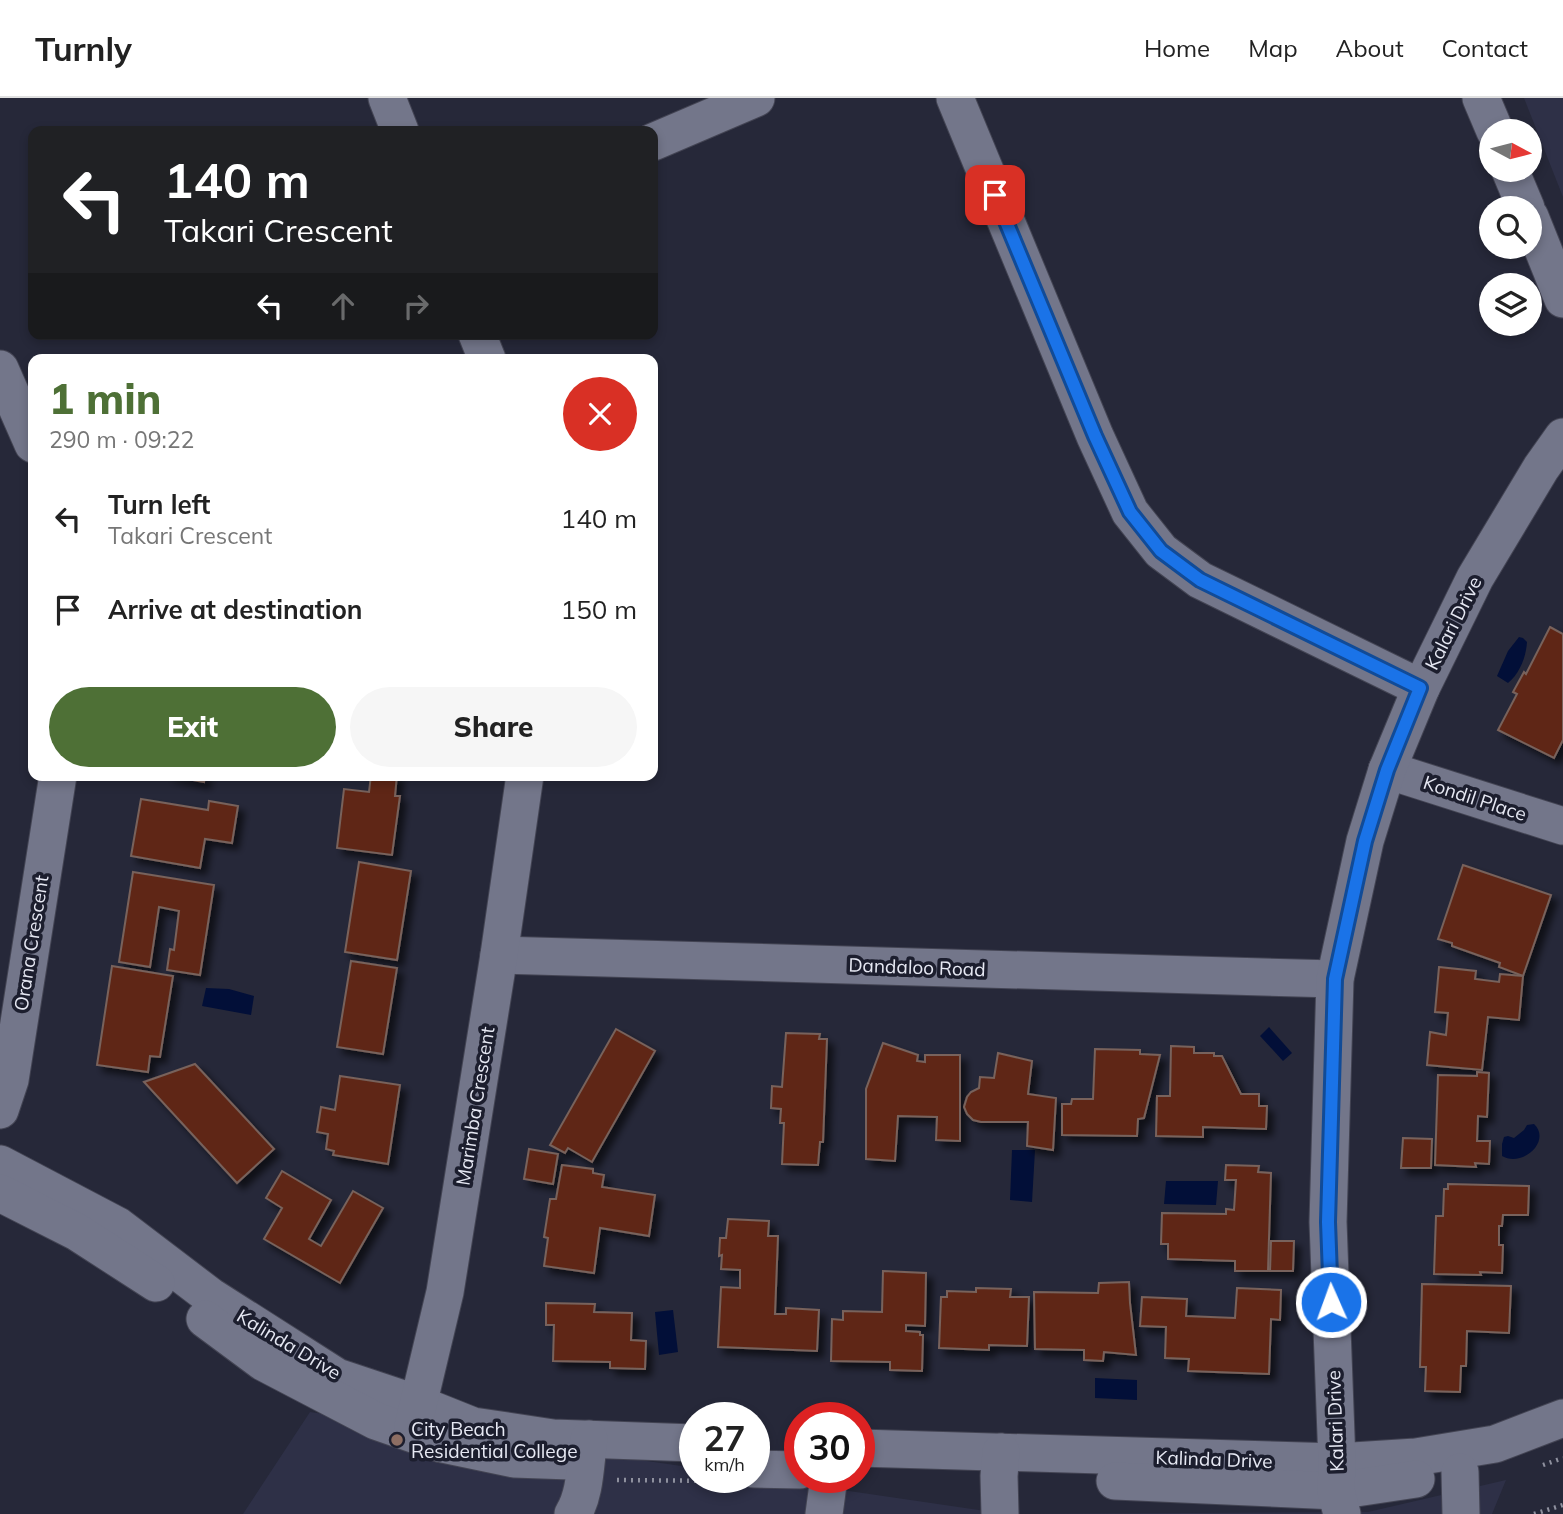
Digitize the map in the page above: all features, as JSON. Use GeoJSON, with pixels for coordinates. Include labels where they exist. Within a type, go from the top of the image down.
{"type":"FeatureCollection","features":[{"type":"Feature","properties":{"kind":"street"},"geometry":{"type":"LineString","coordinates":[[387,98],[398,126]]}},
{"type":"Feature","properties":{"kind":"street"},"geometry":{"type":"LineString","coordinates":[[658,140],[756,98]]}},
{"type":"Feature","properties":{"kind":"street"},"geometry":{"type":"LineString","coordinates":[[955,98],[1095,436],[1130,512],[1161,551],[1200,580],[1420,688]]}},
{"type":"Feature","properties":{"kind":"street"},"geometry":{"type":"LineString","coordinates":[[1481,98],[1490,119]]}},
{"type":"Feature","properties":{"kind":"street"},"geometry":{"type":"LineString","coordinates":[[1542,247],[1563,299]]}},
{"type":"Feature","properties":{"kind":"street"},"geometry":{"type":"LineString","coordinates":[[0,369],[28,433]]}},
{"type":"Feature","properties":{"kind":"street","name":"Kalari Drive"},"geometry":{"type":"LineString","coordinates":[[1338,1489],[1328,1222],[1335,979],[1365,841],[1387,770],[1420,688],[1475,578],[1541,468],[1563,437]]}},
{"type":"Feature","properties":{"kind":"street","name":"Kondil Place"},"geometry":{"type":"LineString","coordinates":[[1387,770],[1563,826]]}},
{"type":"Feature","properties":{"kind":"street","name":"Orana Crescent"},"geometry":{"type":"LineString","coordinates":[[0,1110],[10,1080],[57,781]]}},
{"type":"Feature","properties":{"kind":"street","name":"Marimba Crescent"},"geometry":{"type":"LineString","coordinates":[[415,1419],[445,1292],[499,955],[523,781]]}},
{"type":"Feature","properties":{"kind":"street","name":"Dandaloo Road"},"geometry":{"type":"LineString","coordinates":[[499,955],[1335,979]]}},
{"type":"Feature","properties":{"kind":"street","name":"Kalinda Drive"},"geometry":{"type":"LineString","coordinates":[[0,1164],[118,1226],[210,1296],[337,1377],[415,1419]]}},
{"type":"Feature","properties":{"kind":"street","name":"Kalinda Drive"},"geometry":{"type":"LineString","coordinates":[[0,1193],[77,1231],[154,1282],[263,1362],[376,1421],[415,1419],[473,1426],[553,1438],[587,1451],[679,1465]]}},
{"type":"Feature","properties":{"kind":"street","name":"Kalinda Drive"},"geometry":{"type":"LineString","coordinates":[[1338,1489],[1416,1457],[1495,1444],[1563,1418]]}},
{"type":"Feature","properties":{"kind":"street","name":"Kalinda Drive"},"geometry":{"type":"LineString","coordinates":[[875,1450],[1000,1464],[1338,1489],[1460,1472],[1537,1448],[1563,1443]]}},
{"type":"Feature","properties":{"kind":"street","name":"Kalinda Drive"},"geometry":{"type":"LineString","coordinates":[[587,1451],[679,1444]]}},
{"type":"Feature","properties":{"kind":"street"},"geometry":{"type":"LineString","coordinates":[[573,1514],[582,1490],[587,1451]]}},
{"type":"Feature","properties":{"kind":"street"},"geometry":{"type":"LineString","coordinates":[[1000,1464],[1000,1514]]}},
{"type":"Feature","properties":{"kind":"street","name":"Kalinda Drive"},"geometry":{"type":"LineString","coordinates":[[875,1471],[1000,1464]]}},
{"type":"Feature","properties":{"kind":"street"},"geometry":{"type":"LineString","coordinates":[[1460,1472],[1461,1514]]}},
{"type":"Feature","properties":{"kind":"street"},"geometry":{"type":"LineString","coordinates":[[824,1514],[827,1493]]}},
{"type":"Feature","properties":{"kind":"path"},"geometry":{"type":"LineString","coordinates":[[1534,1514],[1563,1505]]}},
{"type":"Feature","properties":{"kind":"shaded area"},"geometry":{"type":"Polygon","coordinates":[[[1524,98],[1563,98],[1563,197],[1542,144],[1542,119],[1532,119],[1524,98]]]}},
{"type":"Feature","properties":{"kind":"shaded area","name":"City Beach Residential College"},"geometry":{"type":"Polygon","coordinates":[[[310,1412],[679,1466],[679,1493],[770,1493],[770,1479],[784,1481],[784,1493],[863,1493],[1006,1514],[243,1514],[310,1412]]]}},
{"type":"Feature","properties":{"kind":"shaded area"},"geometry":{"type":"Polygon","coordinates":[[[1506,1480],[1492,1514],[1006,1514],[1368,1512],[1506,1480]]]}},
{"type":"Feature","properties":{"kind":"water"},"geometry":{"type":"Polygon","coordinates":[[[1519,637],[1527,642],[1525,653],[1519,670],[1508,683],[1497,676],[1508,651],[1519,637]]]}},
{"type":"Feature","properties":{"kind":"water"},"geometry":{"type":"Polygon","coordinates":[[[206,988],[229,989],[254,996],[251,1015],[202,1006],[206,988]]]}},
{"type":"Feature","properties":{"kind":"water"},"geometry":{"type":"Polygon","coordinates":[[[1269,1027],[1292,1053],[1283,1061],[1260,1036],[1269,1027]]]}},
{"type":"Feature","properties":{"kind":"water"},"geometry":{"type":"Polygon","coordinates":[[[1534,1124],[1539,1131],[1539,1138],[1532,1151],[1518,1158],[1502,1156],[1504,1137],[1514,1138],[1527,1125],[1534,1124]]]}},
{"type":"Feature","properties":{"kind":"water"},"geometry":{"type":"Polygon","coordinates":[[[1012,1150],[1035,1150],[1032,1202],[1010,1200],[1012,1150]]]}},
{"type":"Feature","properties":{"kind":"water"},"geometry":{"type":"Polygon","coordinates":[[[1166,1181],[1218,1181],[1216,1205],[1164,1204],[1166,1181]]]}},
{"type":"Feature","properties":{"kind":"water"},"geometry":{"type":"Polygon","coordinates":[[[673,1310],[678,1352],[659,1355],[655,1312],[673,1310]]]}},
{"type":"Feature","properties":{"kind":"water"},"geometry":{"type":"Polygon","coordinates":[[[1095,1378],[1137,1380],[1137,1400],[1095,1398],[1095,1378]]]}},
{"type":"Feature","properties":{"kind":"building"},"geometry":{"type":"Polygon","coordinates":[[[1550,627],[1563,634],[1563,740],[1554,758],[1498,730],[1517,694],[1513,692],[1524,672],[1526,674],[1550,627]]]}},
{"type":"Feature","properties":{"kind":"building"},"geometry":{"type":"Polygon","coordinates":[[[370,781],[396,781],[395,796],[400,796],[392,855],[337,848],[344,789],[369,792],[370,781]]]}},
{"type":"Feature","properties":{"kind":"building"},"geometry":{"type":"Polygon","coordinates":[[[141,799],[208,810],[209,801],[238,806],[232,843],[205,839],[200,868],[131,856],[141,799]]]}},
{"type":"Feature","properties":{"kind":"building"},"geometry":{"type":"Polygon","coordinates":[[[359,862],[411,871],[397,960],[345,952],[359,862]]]}},
{"type":"Feature","properties":{"kind":"building"},"geometry":{"type":"Polygon","coordinates":[[[1463,865],[1551,895],[1523,976],[1499,967],[1500,963],[1438,939],[1463,865]]]}},
{"type":"Feature","properties":{"kind":"building"},"geometry":{"type":"Polygon","coordinates":[[[133,872],[214,885],[200,975],[167,970],[170,949],[174,950],[179,911],[159,907],[150,967],[119,962],[133,872]]]}},
{"type":"Feature","properties":{"kind":"building"},"geometry":{"type":"Polygon","coordinates":[[[351,961],[397,968],[383,1054],[337,1047],[351,961]]]}},
{"type":"Feature","properties":{"kind":"building"},"geometry":{"type":"Polygon","coordinates":[[[112,966],[173,976],[160,1057],[150,1056],[148,1072],[97,1065],[112,966]]]}},
{"type":"Feature","properties":{"kind":"building"},"geometry":{"type":"Polygon","coordinates":[[[1439,967],[1476,971],[1475,979],[1499,982],[1500,974],[1523,976],[1519,1020],[1488,1017],[1482,1070],[1427,1065],[1430,1032],[1446,1035],[1448,1013],[1435,1012],[1439,967]]]}},
{"type":"Feature","properties":{"kind":"building"},"geometry":{"type":"Polygon","coordinates":[[[616,1029],[655,1051],[592,1162],[568,1148],[565,1153],[550,1145],[616,1029]]]}},
{"type":"Feature","properties":{"kind":"building"},"geometry":{"type":"Polygon","coordinates":[[[786,1033],[820,1034],[819,1039],[827,1039],[823,1142],[820,1142],[818,1165],[782,1164],[784,1123],[780,1123],[781,1109],[771,1108],[772,1086],[782,1087],[786,1033]]]}},
{"type":"Feature","properties":{"kind":"building"},"geometry":{"type":"Polygon","coordinates":[[[883,1043],[918,1055],[917,1061],[925,1062],[925,1055],[960,1055],[960,1141],[936,1140],[937,1117],[898,1116],[895,1161],[866,1159],[866,1089],[883,1043]]]}},
{"type":"Feature","properties":{"kind":"building"},"geometry":{"type":"Polygon","coordinates":[[[1171,1046],[1194,1047],[1194,1053],[1214,1053],[1214,1056],[1222,1056],[1241,1094],[1259,1094],[1259,1106],[1267,1106],[1266,1129],[1203,1127],[1203,1137],[1156,1136],[1157,1096],[1170,1096],[1171,1046]]]}},
{"type":"Feature","properties":{"kind":"building"},"geometry":{"type":"Polygon","coordinates":[[[1095,1049],[1140,1050],[1140,1054],[1160,1055],[1144,1118],[1138,1119],[1137,1136],[1062,1135],[1062,1104],[1071,1104],[1072,1099],[1093,1099],[1095,1049]]]}},
{"type":"Feature","properties":{"kind":"building"},"geometry":{"type":"Polygon","coordinates":[[[998,1053],[1032,1061],[1028,1094],[1056,1098],[1053,1150],[1027,1146],[1028,1122],[981,1122],[973,1120],[967,1114],[964,1107],[967,1097],[979,1088],[980,1077],[994,1078],[998,1053]]]}},
{"type":"Feature","properties":{"kind":"building"},"geometry":{"type":"Polygon","coordinates":[[[195,1064],[274,1149],[237,1183],[144,1082],[195,1064]]]}},
{"type":"Feature","properties":{"kind":"building"},"geometry":{"type":"Polygon","coordinates":[[[1477,1072],[1489,1073],[1487,1117],[1478,1116],[1477,1141],[1490,1141],[1489,1164],[1475,1163],[1476,1167],[1435,1165],[1438,1075],[1477,1076],[1477,1072]]]}},
{"type":"Feature","properties":{"kind":"building"},"geometry":{"type":"Polygon","coordinates":[[[340,1076],[400,1085],[388,1164],[333,1155],[334,1151],[326,1149],[328,1134],[317,1132],[321,1107],[335,1110],[340,1076]]]}},
{"type":"Feature","properties":{"kind":"building"},"geometry":{"type":"Polygon","coordinates":[[[1403,1138],[1432,1139],[1431,1168],[1401,1168],[1403,1138]]]}},
{"type":"Feature","properties":{"kind":"building"},"geometry":{"type":"Polygon","coordinates":[[[529,1149],[558,1154],[553,1184],[524,1179],[529,1149]]]}},
{"type":"Feature","properties":{"kind":"building"},"geometry":{"type":"Polygon","coordinates":[[[562,1165],[593,1169],[593,1173],[604,1175],[602,1187],[655,1195],[649,1236],[600,1228],[594,1273],[544,1266],[548,1238],[544,1237],[550,1199],[556,1199],[562,1165]]]}},
{"type":"Feature","properties":{"kind":"building"},"geometry":{"type":"Polygon","coordinates":[[[1226,1165],[1259,1166],[1258,1172],[1271,1173],[1268,1271],[1235,1271],[1235,1261],[1168,1259],[1168,1244],[1161,1244],[1162,1213],[1226,1214],[1226,1209],[1234,1210],[1236,1180],[1225,1180],[1226,1165]]]}},
{"type":"Feature","properties":{"kind":"building"},"geometry":{"type":"Polygon","coordinates":[[[282,1171],[331,1200],[309,1239],[321,1246],[353,1191],[383,1208],[340,1283],[264,1239],[282,1208],[266,1198],[282,1171]]]}},
{"type":"Feature","properties":{"kind":"building"},"geometry":{"type":"Polygon","coordinates":[[[1448,1184],[1529,1186],[1528,1215],[1503,1215],[1502,1226],[1499,1226],[1499,1245],[1503,1245],[1502,1273],[1434,1274],[1436,1216],[1443,1216],[1444,1189],[1448,1189],[1448,1184]]]}},
{"type":"Feature","properties":{"kind":"building"},"geometry":{"type":"Polygon","coordinates":[[[728,1219],[769,1221],[768,1236],[778,1236],[775,1314],[786,1314],[786,1308],[819,1310],[817,1351],[718,1347],[721,1287],[740,1288],[740,1270],[721,1269],[720,1238],[726,1238],[728,1219]]]}},
{"type":"Feature","properties":{"kind":"building"},"geometry":{"type":"Polygon","coordinates":[[[1271,1241],[1294,1241],[1293,1271],[1270,1271],[1271,1241]]]}},
{"type":"Feature","properties":{"kind":"building"},"geometry":{"type":"Polygon","coordinates":[[[883,1271],[926,1273],[925,1326],[906,1325],[906,1331],[920,1332],[920,1335],[923,1335],[922,1371],[890,1370],[890,1362],[831,1361],[832,1319],[843,1320],[843,1311],[882,1312],[883,1271]]]}},
{"type":"Feature","properties":{"kind":"building"},"geometry":{"type":"Polygon","coordinates":[[[1129,1282],[1136,1355],[1104,1352],[1103,1361],[1084,1360],[1084,1350],[1035,1349],[1034,1292],[1098,1293],[1099,1283],[1129,1282]]]}},
{"type":"Feature","properties":{"kind":"building"},"geometry":{"type":"Polygon","coordinates":[[[1422,1284],[1511,1286],[1509,1333],[1467,1331],[1466,1366],[1461,1366],[1460,1392],[1425,1391],[1426,1367],[1420,1367],[1422,1284]]]}},
{"type":"Feature","properties":{"kind":"building"},"geometry":{"type":"Polygon","coordinates":[[[976,1288],[1011,1289],[1010,1297],[1029,1297],[1027,1346],[989,1345],[989,1350],[939,1348],[941,1297],[947,1297],[947,1291],[976,1292],[976,1288]]]}},
{"type":"Feature","properties":{"kind":"building"},"geometry":{"type":"Polygon","coordinates":[[[1237,1288],[1281,1290],[1280,1320],[1271,1319],[1269,1374],[1188,1371],[1189,1359],[1165,1358],[1166,1327],[1140,1326],[1142,1297],[1187,1299],[1186,1316],[1235,1318],[1237,1288]]]}},
{"type":"Feature","properties":{"kind":"building"},"geometry":{"type":"Polygon","coordinates":[[[546,1303],[595,1304],[594,1312],[632,1313],[631,1340],[646,1341],[645,1369],[610,1368],[610,1362],[553,1361],[554,1325],[546,1325],[546,1303]]]}},
{"type":"Feature","properties":{"kind":"place","name":"City Beach Residential College"},"geometry":{"type":"Point","coordinates":[397,1440]}},
{"type":"Feature","properties":{"kind":"route"},"geometry":{"type":"LineString","coordinates":[[995,195],[1095,436],[1130,512],[1161,551],[1200,580],[1420,688],[1387,770],[1365,841],[1335,979],[1328,1222],[1331,1302]]}}]}
